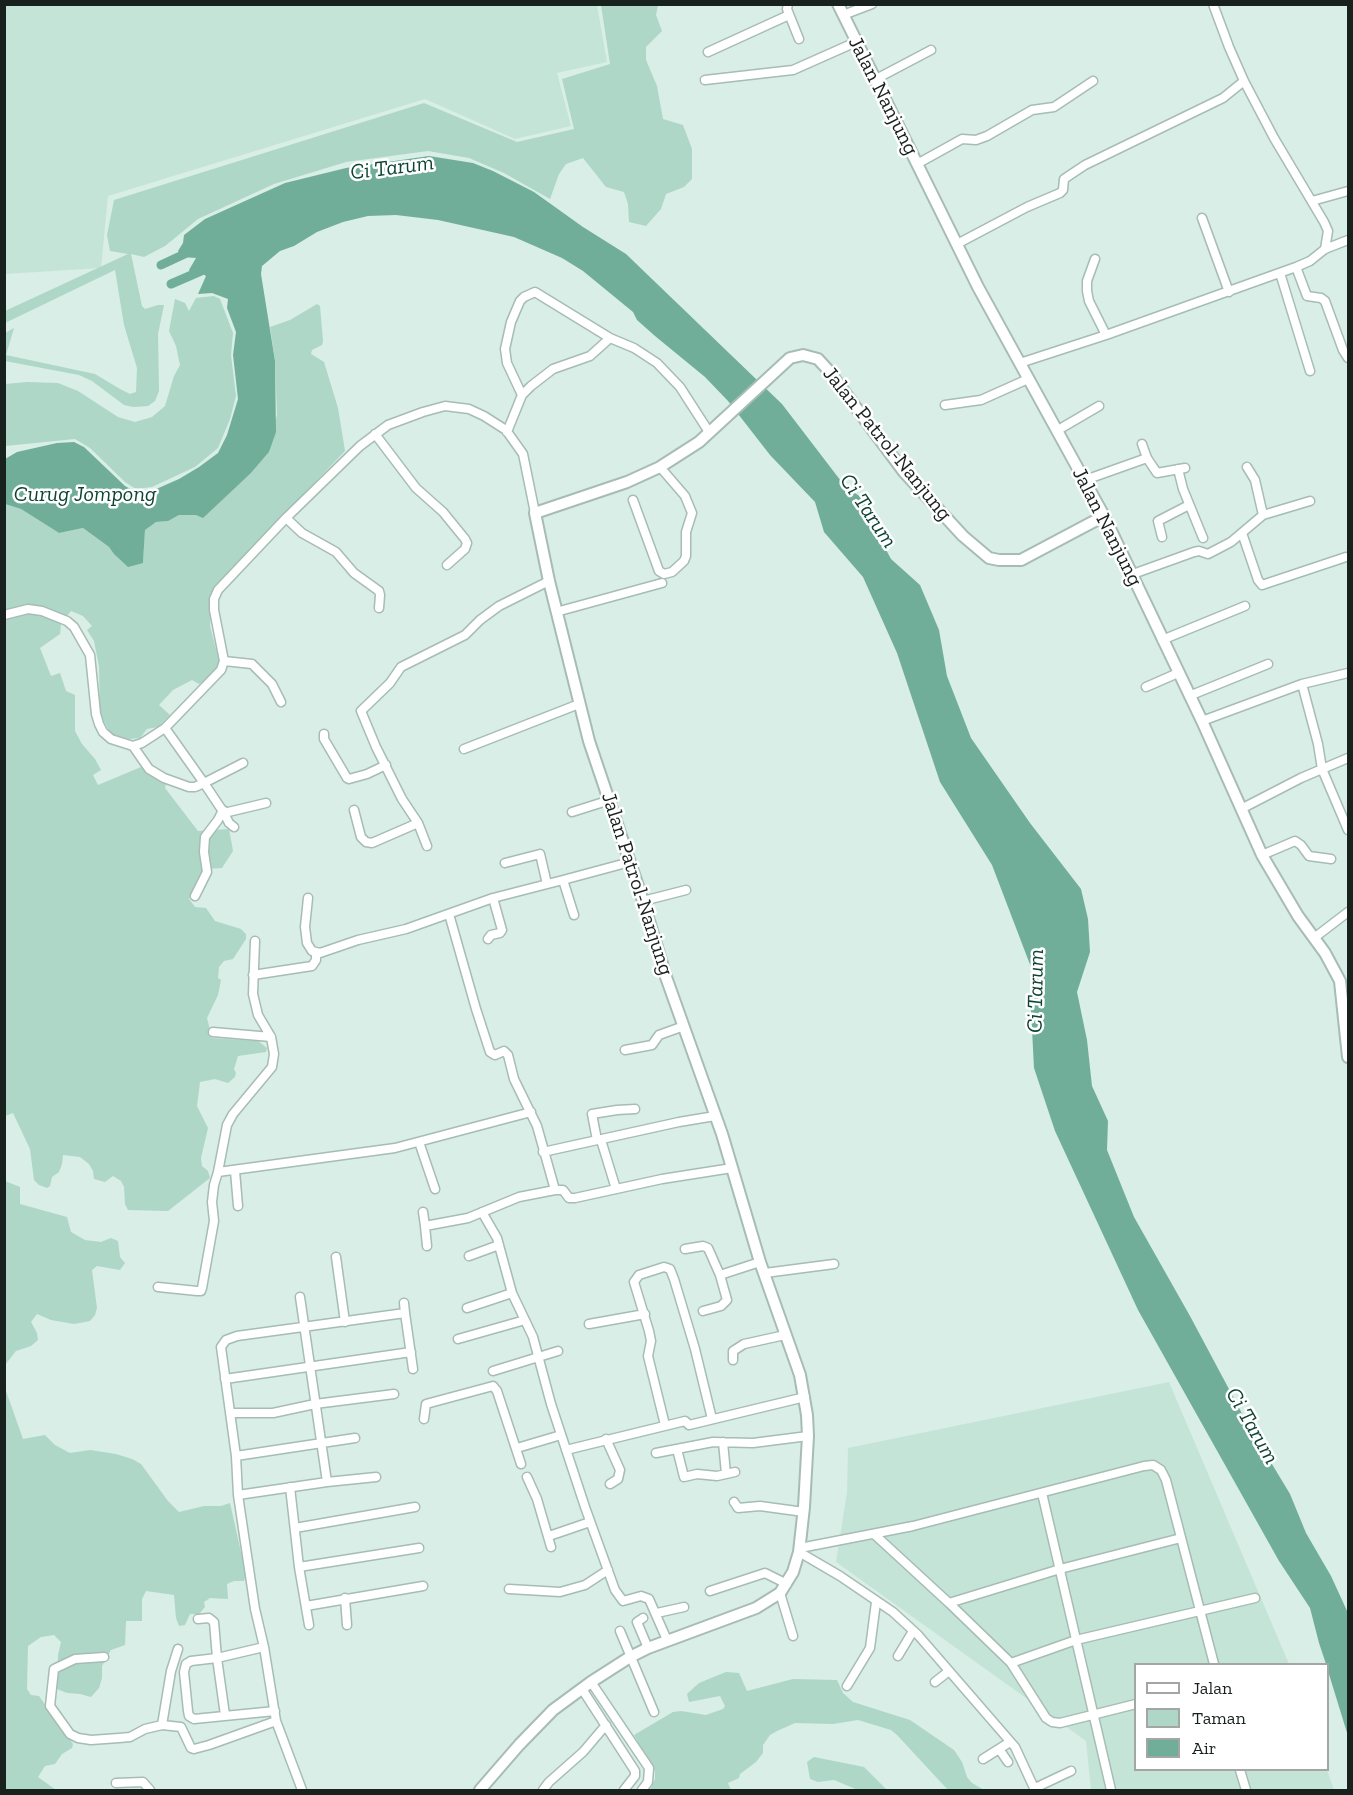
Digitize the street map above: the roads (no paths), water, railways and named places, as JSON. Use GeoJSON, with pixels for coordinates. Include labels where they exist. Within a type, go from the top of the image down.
{"type":"FeatureCollection","features":[{"type":"Feature","properties":{"kind":"main road","name":"Jalan Nanjung"},"geometry":{"type":"LineString","coordinates":[[838,4],[957,244],[1028,379],[1085,480],[1133,574],[1262,855],[1298,916],[1325,953],[1345,990],[1348,1057]]}},
{"type":"Feature","properties":{"kind":"main road","name":"Jalan Patrol-Nanjung"},"geometry":{"type":"LineString","coordinates":[[784,1588],[799,1550],[804,1512],[808,1436],[805,1397],[715,1116],[589,741],[556,612],[535,513],[627,482],[660,467],[699,442],[790,358],[803,355],[818,359],[904,472],[963,536],[989,558],[1021,560],[1104,516]]}},
{"type":"Feature","properties":{"kind":"main road"},"geometry":{"type":"LineString","coordinates":[[480,1791],[553,1710],[587,1685],[648,1648],[756,1608],[784,1588]]}},
{"type":"Feature","properties":{"kind":"street"},"geometry":{"type":"LineString","coordinates":[[788,4],[787,9],[799,39]]}},
{"type":"Feature","properties":{"kind":"street"},"geometry":{"type":"LineString","coordinates":[[843,15],[872,4]]}},
{"type":"Feature","properties":{"kind":"street"},"geometry":{"type":"LineString","coordinates":[[1213,4],[1244,81],[1328,231],[1325,249]]}},
{"type":"Feature","properties":{"kind":"street"},"geometry":{"type":"LineString","coordinates":[[708,52],[789,15]]}},
{"type":"Feature","properties":{"kind":"street"},"geometry":{"type":"LineString","coordinates":[[705,80],[793,70],[855,42]]}},
{"type":"Feature","properties":{"kind":"street"},"geometry":{"type":"LineString","coordinates":[[876,79],[931,50]]}},
{"type":"Feature","properties":{"kind":"street"},"geometry":{"type":"LineString","coordinates":[[917,164],[962,139],[976,140],[1032,110],[1054,107],[1093,81]]}},
{"type":"Feature","properties":{"kind":"street"},"geometry":{"type":"LineString","coordinates":[[957,244],[1027,207],[1060,193],[1063,190],[1064,179],[1085,165],[1223,98],[1244,81]]}},
{"type":"Feature","properties":{"kind":"street"},"geometry":{"type":"LineString","coordinates":[[1312,201],[1348,191]]}},
{"type":"Feature","properties":{"kind":"street"},"geometry":{"type":"LineString","coordinates":[[1202,218],[1229,292]]}},
{"type":"Feature","properties":{"kind":"street"},"geometry":{"type":"LineString","coordinates":[[1020,363],[1106,335],[1296,267],[1310,261],[1325,249],[1348,240]]}},
{"type":"Feature","properties":{"kind":"street"},"geometry":{"type":"LineString","coordinates":[[1095,259],[1087,291],[1089,301],[1106,335]]}},
{"type":"Feature","properties":{"kind":"street"},"geometry":{"type":"LineString","coordinates":[[1296,267],[1307,296],[1321,298],[1325,301],[1348,358]]}},
{"type":"Feature","properties":{"kind":"street"},"geometry":{"type":"LineString","coordinates":[[1280,273],[1310,371]]}},
{"type":"Feature","properties":{"kind":"street"},"geometry":{"type":"LineString","coordinates":[[522,395],[507,363],[505,349],[511,322],[524,297],[535,292],[610,338],[640,351],[664,369],[711,430]]}},
{"type":"Feature","properties":{"kind":"street"},"geometry":{"type":"LineString","coordinates":[[507,432],[522,395],[541,376],[553,369],[590,356],[610,338]]}},
{"type":"Feature","properties":{"kind":"street"},"geometry":{"type":"LineString","coordinates":[[945,405],[981,400],[1028,379]]}},
{"type":"Feature","properties":{"kind":"street"},"geometry":{"type":"LineString","coordinates":[[133,746],[165,728],[214,678],[224,661],[215,621],[214,599],[218,590],[286,518],[360,446],[388,425],[423,411],[445,406],[468,409],[484,416],[507,432],[519,447],[526,462],[535,513]]}},
{"type":"Feature","properties":{"kind":"street"},"geometry":{"type":"LineString","coordinates":[[1058,430],[1100,406]]}},
{"type":"Feature","properties":{"kind":"street"},"geometry":{"type":"LineString","coordinates":[[375,434],[416,488],[443,512],[451,525],[465,539],[465,549],[447,565]]}},
{"type":"Feature","properties":{"kind":"street"},"geometry":{"type":"LineString","coordinates":[[1142,444],[1146,458],[1156,472],[1182,469],[1189,505],[1203,538]]}},
{"type":"Feature","properties":{"kind":"street"},"geometry":{"type":"LineString","coordinates":[[1085,480],[1146,458]]}},
{"type":"Feature","properties":{"kind":"street"},"geometry":{"type":"LineString","coordinates":[[1247,466],[1255,480],[1263,515]]}},
{"type":"Feature","properties":{"kind":"street"},"geometry":{"type":"LineString","coordinates":[[633,500],[659,571],[664,574],[672,572],[686,556],[686,532],[692,513],[685,496],[660,467]]}},
{"type":"Feature","properties":{"kind":"street"},"geometry":{"type":"LineString","coordinates":[[1133,574],[1199,551],[1208,554],[1232,542],[1263,515],[1310,501]]}},
{"type":"Feature","properties":{"kind":"street"},"geometry":{"type":"LineString","coordinates":[[1162,537],[1158,521],[1189,505]]}},
{"type":"Feature","properties":{"kind":"street"},"geometry":{"type":"LineString","coordinates":[[286,518],[302,533],[336,552],[354,573],[379,591],[379,608]]}},
{"type":"Feature","properties":{"kind":"street"},"geometry":{"type":"LineString","coordinates":[[1242,533],[1258,580],[1262,585],[1346,557]]}},
{"type":"Feature","properties":{"kind":"street"},"geometry":{"type":"LineString","coordinates":[[427,846],[418,823],[402,799],[367,729],[362,710],[390,683],[401,666],[465,635],[499,606],[549,581]]}},
{"type":"Feature","properties":{"kind":"street"},"geometry":{"type":"LineString","coordinates":[[556,612],[662,583]]}},
{"type":"Feature","properties":{"kind":"street"},"geometry":{"type":"LineString","coordinates":[[1162,640],[1245,606]]}},
{"type":"Feature","properties":{"kind":"street"},"geometry":{"type":"LineString","coordinates":[[4,615],[28,609],[42,611],[67,621],[74,627],[90,655],[96,714],[103,732],[111,738],[133,746],[149,769],[164,778],[195,787],[243,763]]}},
{"type":"Feature","properties":{"kind":"street"},"geometry":{"type":"LineString","coordinates":[[224,661],[252,664],[272,684],[281,702]]}},
{"type":"Feature","properties":{"kind":"street"},"geometry":{"type":"LineString","coordinates":[[1189,696],[1268,664]]}},
{"type":"Feature","properties":{"kind":"street"},"geometry":{"type":"LineString","coordinates":[[1146,687],[1178,673]]}},
{"type":"Feature","properties":{"kind":"street"},"geometry":{"type":"LineString","coordinates":[[1202,721],[1302,684],[1348,673]]}},
{"type":"Feature","properties":{"kind":"street"},"geometry":{"type":"LineString","coordinates":[[1302,684],[1318,744],[1322,769],[1348,830]]}},
{"type":"Feature","properties":{"kind":"street"},"geometry":{"type":"LineString","coordinates":[[464,749],[579,704]]}},
{"type":"Feature","properties":{"kind":"street"},"geometry":{"type":"LineString","coordinates":[[165,728],[224,811],[229,823],[234,826]]}},
{"type":"Feature","properties":{"kind":"street"},"geometry":{"type":"LineString","coordinates":[[324,734],[324,740],[349,779],[386,765]]}},
{"type":"Feature","properties":{"kind":"street"},"geometry":{"type":"LineString","coordinates":[[1241,809],[1348,758]]}},
{"type":"Feature","properties":{"kind":"street"},"geometry":{"type":"LineString","coordinates":[[572,812],[610,800]]}},
{"type":"Feature","properties":{"kind":"street"},"geometry":{"type":"LineString","coordinates":[[195,896],[207,872],[204,852],[205,837],[224,811],[266,804]]}},
{"type":"Feature","properties":{"kind":"street"},"geometry":{"type":"LineString","coordinates":[[354,810],[362,837],[366,842],[372,843],[418,823]]}},
{"type":"Feature","properties":{"kind":"street"},"geometry":{"type":"LineString","coordinates":[[1262,855],[1295,841],[1309,856],[1331,859]]}},
{"type":"Feature","properties":{"kind":"street"},"geometry":{"type":"LineString","coordinates":[[505,863],[540,854],[547,884]]}},
{"type":"Feature","properties":{"kind":"street"},"geometry":{"type":"LineString","coordinates":[[316,953],[406,929],[493,898],[630,862]]}},
{"type":"Feature","properties":{"kind":"street"},"geometry":{"type":"LineString","coordinates":[[563,880],[574,915]]}},
{"type":"Feature","properties":{"kind":"street"},"geometry":{"type":"LineString","coordinates":[[643,901],[686,890]]}},
{"type":"Feature","properties":{"kind":"street"},"geometry":{"type":"LineString","coordinates":[[308,898],[304,927],[309,948],[316,953]]}},
{"type":"Feature","properties":{"kind":"street"},"geometry":{"type":"LineString","coordinates":[[488,939],[502,930],[493,898]]}},
{"type":"Feature","properties":{"kind":"street"},"geometry":{"type":"LineString","coordinates":[[1314,938],[1348,912]]}},
{"type":"Feature","properties":{"kind":"street"},"geometry":{"type":"LineString","coordinates":[[449,914],[490,1052],[495,1055],[507,1052],[514,1079],[537,1126],[555,1190]]}},
{"type":"Feature","properties":{"kind":"street"},"geometry":{"type":"LineString","coordinates":[[158,1287],[201,1291],[212,1238],[214,1185],[227,1125],[233,1114],[272,1067],[274,1054],[271,1037],[261,1021],[253,994],[255,941]]}},
{"type":"Feature","properties":{"kind":"street"},"geometry":{"type":"LineString","coordinates":[[253,975],[312,966],[316,960],[316,953]]}},
{"type":"Feature","properties":{"kind":"street"},"geometry":{"type":"LineString","coordinates":[[625,1050],[652,1045],[659,1035],[684,1026]]}},
{"type":"Feature","properties":{"kind":"street"},"geometry":{"type":"LineString","coordinates":[[213,1032],[271,1037]]}},
{"type":"Feature","properties":{"kind":"street"},"geometry":{"type":"LineString","coordinates":[[616,1189],[591,1110],[635,1109]]}},
{"type":"Feature","properties":{"kind":"street"},"geometry":{"type":"LineString","coordinates":[[218,1172],[395,1148],[531,1112]]}},
{"type":"Feature","properties":{"kind":"street"},"geometry":{"type":"LineString","coordinates":[[543,1152],[715,1116]]}},
{"type":"Feature","properties":{"kind":"street"},"geometry":{"type":"LineString","coordinates":[[419,1142],[435,1188]]}},
{"type":"Feature","properties":{"kind":"street"},"geometry":{"type":"LineString","coordinates":[[425,1226],[468,1218],[519,1197],[555,1190],[563,1190],[572,1199],[662,1179],[732,1168]]}},
{"type":"Feature","properties":{"kind":"street"},"geometry":{"type":"LineString","coordinates":[[235,1171],[238,1206]]}},
{"type":"Feature","properties":{"kind":"street"},"geometry":{"type":"LineString","coordinates":[[423,1212],[427,1246]]}},
{"type":"Feature","properties":{"kind":"street"},"geometry":{"type":"LineString","coordinates":[[482,1212],[499,1245],[512,1293],[533,1338],[561,1435],[615,1590],[623,1601],[641,1596],[649,1599],[668,1640]]}},
{"type":"Feature","properties":{"kind":"street"},"geometry":{"type":"LineString","coordinates":[[469,1256],[499,1245]]}},
{"type":"Feature","properties":{"kind":"street"},"geometry":{"type":"LineString","coordinates":[[685,1249],[703,1246],[708,1248],[727,1298],[721,1306],[703,1311]]}},
{"type":"Feature","properties":{"kind":"street"},"geometry":{"type":"LineString","coordinates":[[336,1257],[345,1322]]}},
{"type":"Feature","properties":{"kind":"street"},"geometry":{"type":"LineString","coordinates":[[720,1275],[760,1262]]}},
{"type":"Feature","properties":{"kind":"street"},"geometry":{"type":"LineString","coordinates":[[765,1273],[834,1264]]}},
{"type":"Feature","properties":{"kind":"street"},"geometry":{"type":"LineString","coordinates":[[665,1425],[648,1356],[651,1341],[645,1314],[634,1285],[639,1275],[668,1267],[695,1349],[712,1419]]}},
{"type":"Feature","properties":{"kind":"street"},"geometry":{"type":"LineString","coordinates":[[467,1308],[512,1293]]}},
{"type":"Feature","properties":{"kind":"street"},"geometry":{"type":"LineString","coordinates":[[300,1297],[327,1482]]}},
{"type":"Feature","properties":{"kind":"street"},"geometry":{"type":"LineString","coordinates":[[404,1303],[412,1369]]}},
{"type":"Feature","properties":{"kind":"street"},"geometry":{"type":"LineString","coordinates":[[302,1791],[276,1721],[264,1647],[255,1610],[238,1495],[236,1456],[221,1347],[226,1340],[237,1336],[405,1313]]}},
{"type":"Feature","properties":{"kind":"street"},"geometry":{"type":"LineString","coordinates":[[589,1324],[645,1314]]}},
{"type":"Feature","properties":{"kind":"street"},"geometry":{"type":"LineString","coordinates":[[458,1339],[525,1320]]}},
{"type":"Feature","properties":{"kind":"street"},"geometry":{"type":"LineString","coordinates":[[732,1360],[733,1351],[744,1344],[785,1335]]}},
{"type":"Feature","properties":{"kind":"street"},"geometry":{"type":"LineString","coordinates":[[494,1371],[558,1351]]}},
{"type":"Feature","properties":{"kind":"street"},"geometry":{"type":"LineString","coordinates":[[225,1379],[411,1352]]}},
{"type":"Feature","properties":{"kind":"street"},"geometry":{"type":"LineString","coordinates":[[424,1419],[426,1404],[493,1386],[497,1390],[521,1464]]}},
{"type":"Feature","properties":{"kind":"street"},"geometry":{"type":"LineString","coordinates":[[230,1413],[273,1413],[315,1404],[394,1394]]}},
{"type":"Feature","properties":{"kind":"street"},"geometry":{"type":"LineString","coordinates":[[566,1450],[685,1420],[689,1425],[805,1397]]}},
{"type":"Feature","properties":{"kind":"street"},"geometry":{"type":"LineString","coordinates":[[517,1448],[561,1435]]}},
{"type":"Feature","properties":{"kind":"street"},"geometry":{"type":"LineString","coordinates":[[656,1453],[723,1442],[753,1443],[808,1436]]}},
{"type":"Feature","properties":{"kind":"street"},"geometry":{"type":"LineString","coordinates":[[236,1456],[355,1438]]}},
{"type":"Feature","properties":{"kind":"street"},"geometry":{"type":"LineString","coordinates":[[606,1439],[620,1470],[618,1479],[610,1484]]}},
{"type":"Feature","properties":{"kind":"street"},"geometry":{"type":"LineString","coordinates":[[676,1449],[684,1478],[697,1474],[717,1476],[730,1473],[723,1442]]}},
{"type":"Feature","properties":{"kind":"street"},"geometry":{"type":"LineString","coordinates":[[799,1550],[874,1534],[1144,1466],[1153,1466],[1161,1470],[1166,1480],[1213,1663]]}},
{"type":"Feature","properties":{"kind":"street"},"geometry":{"type":"LineString","coordinates":[[238,1495],[376,1477]]}},
{"type":"Feature","properties":{"kind":"street"},"geometry":{"type":"LineString","coordinates":[[527,1477],[537,1499],[551,1547]]}},
{"type":"Feature","properties":{"kind":"street"},"geometry":{"type":"LineString","coordinates":[[290,1487],[299,1566],[309,1625]]}},
{"type":"Feature","properties":{"kind":"street"},"geometry":{"type":"LineString","coordinates":[[1042,1493],[1111,1791]]}},
{"type":"Feature","properties":{"kind":"street"},"geometry":{"type":"LineString","coordinates":[[734,1502],[738,1508],[760,1506],[804,1512]]}},
{"type":"Feature","properties":{"kind":"street"},"geometry":{"type":"LineString","coordinates":[[295,1528],[415,1507]]}},
{"type":"Feature","properties":{"kind":"street"},"geometry":{"type":"LineString","coordinates":[[546,1535],[590,1522]]}},
{"type":"Feature","properties":{"kind":"street"},"geometry":{"type":"LineString","coordinates":[[874,1534],[1011,1663],[1049,1720],[1060,1723],[1134,1704]]}},
{"type":"Feature","properties":{"kind":"street"},"geometry":{"type":"LineString","coordinates":[[949,1603],[1059,1569],[1181,1538]]}},
{"type":"Feature","properties":{"kind":"street"},"geometry":{"type":"LineString","coordinates":[[299,1566],[419,1548]]}},
{"type":"Feature","properties":{"kind":"street"},"geometry":{"type":"LineString","coordinates":[[799,1550],[893,1612],[932,1650],[1010,1742],[1020,1756],[1035,1790],[1071,1771]]}},
{"type":"Feature","properties":{"kind":"street"},"geometry":{"type":"LineString","coordinates":[[509,1589],[558,1593],[585,1585],[608,1570]]}},
{"type":"Feature","properties":{"kind":"street"},"geometry":{"type":"LineString","coordinates":[[710,1591],[765,1573],[784,1588],[794,1636]]}},
{"type":"Feature","properties":{"kind":"street"},"geometry":{"type":"LineString","coordinates":[[306,1606],[423,1586]]}},
{"type":"Feature","properties":{"kind":"street"},"geometry":{"type":"LineString","coordinates":[[345,1598],[347,1625]]}},
{"type":"Feature","properties":{"kind":"street"},"geometry":{"type":"LineString","coordinates":[[1011,1663],[1076,1640],[1255,1598]]}},
{"type":"Feature","properties":{"kind":"street"},"geometry":{"type":"LineString","coordinates":[[847,1686],[870,1648],[876,1602]]}},
{"type":"Feature","properties":{"kind":"street"},"geometry":{"type":"LineString","coordinates":[[657,1613],[684,1607]]}},
{"type":"Feature","properties":{"kind":"street"},"geometry":{"type":"LineString","coordinates":[[198,1619],[209,1618],[214,1622],[225,1715]]}},
{"type":"Feature","properties":{"kind":"street"},"geometry":{"type":"LineString","coordinates":[[643,1618],[637,1622],[648,1648]]}},
{"type":"Feature","properties":{"kind":"street"},"geometry":{"type":"LineString","coordinates":[[620,1631],[654,1712]]}},
{"type":"Feature","properties":{"kind":"street"},"geometry":{"type":"LineString","coordinates":[[898,1656],[913,1631]]}},
{"type":"Feature","properties":{"kind":"street"},"geometry":{"type":"LineString","coordinates":[[264,1647],[217,1658],[191,1661],[186,1664],[184,1672],[189,1716],[191,1718],[274,1711]]}},
{"type":"Feature","properties":{"kind":"street"},"geometry":{"type":"LineString","coordinates":[[162,1725],[171,1671],[178,1649]]}},
{"type":"Feature","properties":{"kind":"street"},"geometry":{"type":"LineString","coordinates":[[104,1657],[75,1659],[54,1669],[50,1706],[70,1734],[78,1738],[91,1740],[119,1738],[162,1725],[181,1727],[189,1745],[194,1749],[276,1721]]}},
{"type":"Feature","properties":{"kind":"street"},"geometry":{"type":"LineString","coordinates":[[935,1682],[949,1671]]}},
{"type":"Feature","properties":{"kind":"street"},"geometry":{"type":"LineString","coordinates":[[168,1690],[185,1685]]}},
{"type":"Feature","properties":{"kind":"street"},"geometry":{"type":"LineString","coordinates":[[587,1685],[606,1725],[634,1772],[635,1776],[624,1791]]}},
{"type":"Feature","properties":{"kind":"street"},"geometry":{"type":"LineString","coordinates":[[587,1685],[649,1767],[648,1782],[642,1791]]}},
{"type":"Feature","properties":{"kind":"street"},"geometry":{"type":"LineString","coordinates":[[543,1791],[549,1782],[583,1752],[606,1725]]}},
{"type":"Feature","properties":{"kind":"street"},"geometry":{"type":"LineString","coordinates":[[983,1760],[1010,1742]]}},
{"type":"Feature","properties":{"kind":"street"},"geometry":{"type":"LineString","coordinates":[[999,1749],[1008,1762]]}},
{"type":"Feature","properties":{"kind":"street"},"geometry":{"type":"LineString","coordinates":[[1240,1771],[1246,1791]]}},
{"type":"Feature","properties":{"kind":"street"},"geometry":{"type":"LineString","coordinates":[[116,1783],[143,1782],[150,1791]]}},
{"type":"Feature","properties":{"kind":"water"},"geometry":{"type":"Polygon","coordinates":[[[429,156],[473,163],[534,192],[626,254],[782,404],[844,485],[866,501],[876,531],[891,559],[920,585],[939,630],[947,676],[971,738],[1030,823],[1081,889],[1088,919],[1090,952],[1077,992],[1087,1040],[1092,1086],[1108,1121],[1107,1150],[1134,1217],[1246,1421],[1290,1494],[1306,1533],[1331,1576],[1348,1613],[1348,1736],[1329,1674],[1329,1663],[1326,1663],[1310,1608],[1279,1561],[1138,1310],[1055,1131],[1034,1068],[1031,1010],[1034,975],[992,865],[940,782],[897,653],[863,577],[824,532],[815,502],[770,455],[728,401],[705,377],[637,320],[633,312],[583,271],[562,258],[514,237],[438,220],[396,215],[368,216],[317,232],[294,246],[280,251],[262,266],[261,274],[275,361],[276,432],[269,452],[251,473],[203,518],[196,515],[179,515],[168,521],[156,522],[145,530],[143,563],[128,567],[109,547],[83,528],[59,533],[21,509],[5,504],[5,459],[17,452],[57,443],[74,442],[84,447],[125,486],[142,493],[179,479],[218,453],[227,435],[238,399],[233,355],[236,332],[227,308],[228,299],[212,293],[198,294],[206,276],[201,273],[193,277],[189,270],[196,258],[182,257],[178,251],[183,243],[184,235],[205,219],[285,183],[346,168],[429,156]]]}},
{"type":"Feature","properties":{"kind":"waterway"},"geometry":{"type":"LineString","coordinates":[[161,265],[191,251]]}},
{"type":"Feature","properties":{"kind":"waterway"},"geometry":{"type":"LineString","coordinates":[[171,284],[201,271]]}},
{"type":"Feature","properties":{"kind":"water label","name":"Ci Tarum"},"geometry":{"type":"Point","coordinates":[392,168]}},
{"type":"Feature","properties":{"kind":"water label","name":"Curug Jompong"},"geometry":{"type":"Point","coordinates":[85,495]}},
{"type":"Feature","properties":{"kind":"water label","name":"Ci Tarum"},"geometry":{"type":"Point","coordinates":[868,511]}},
{"type":"Feature","properties":{"kind":"water label","name":"Ci Tarum"},"geometry":{"type":"Point","coordinates":[1036,991]}},
{"type":"Feature","properties":{"kind":"water label","name":"Ci Tarum"},"geometry":{"type":"Point","coordinates":[1252,1426]}}]}
